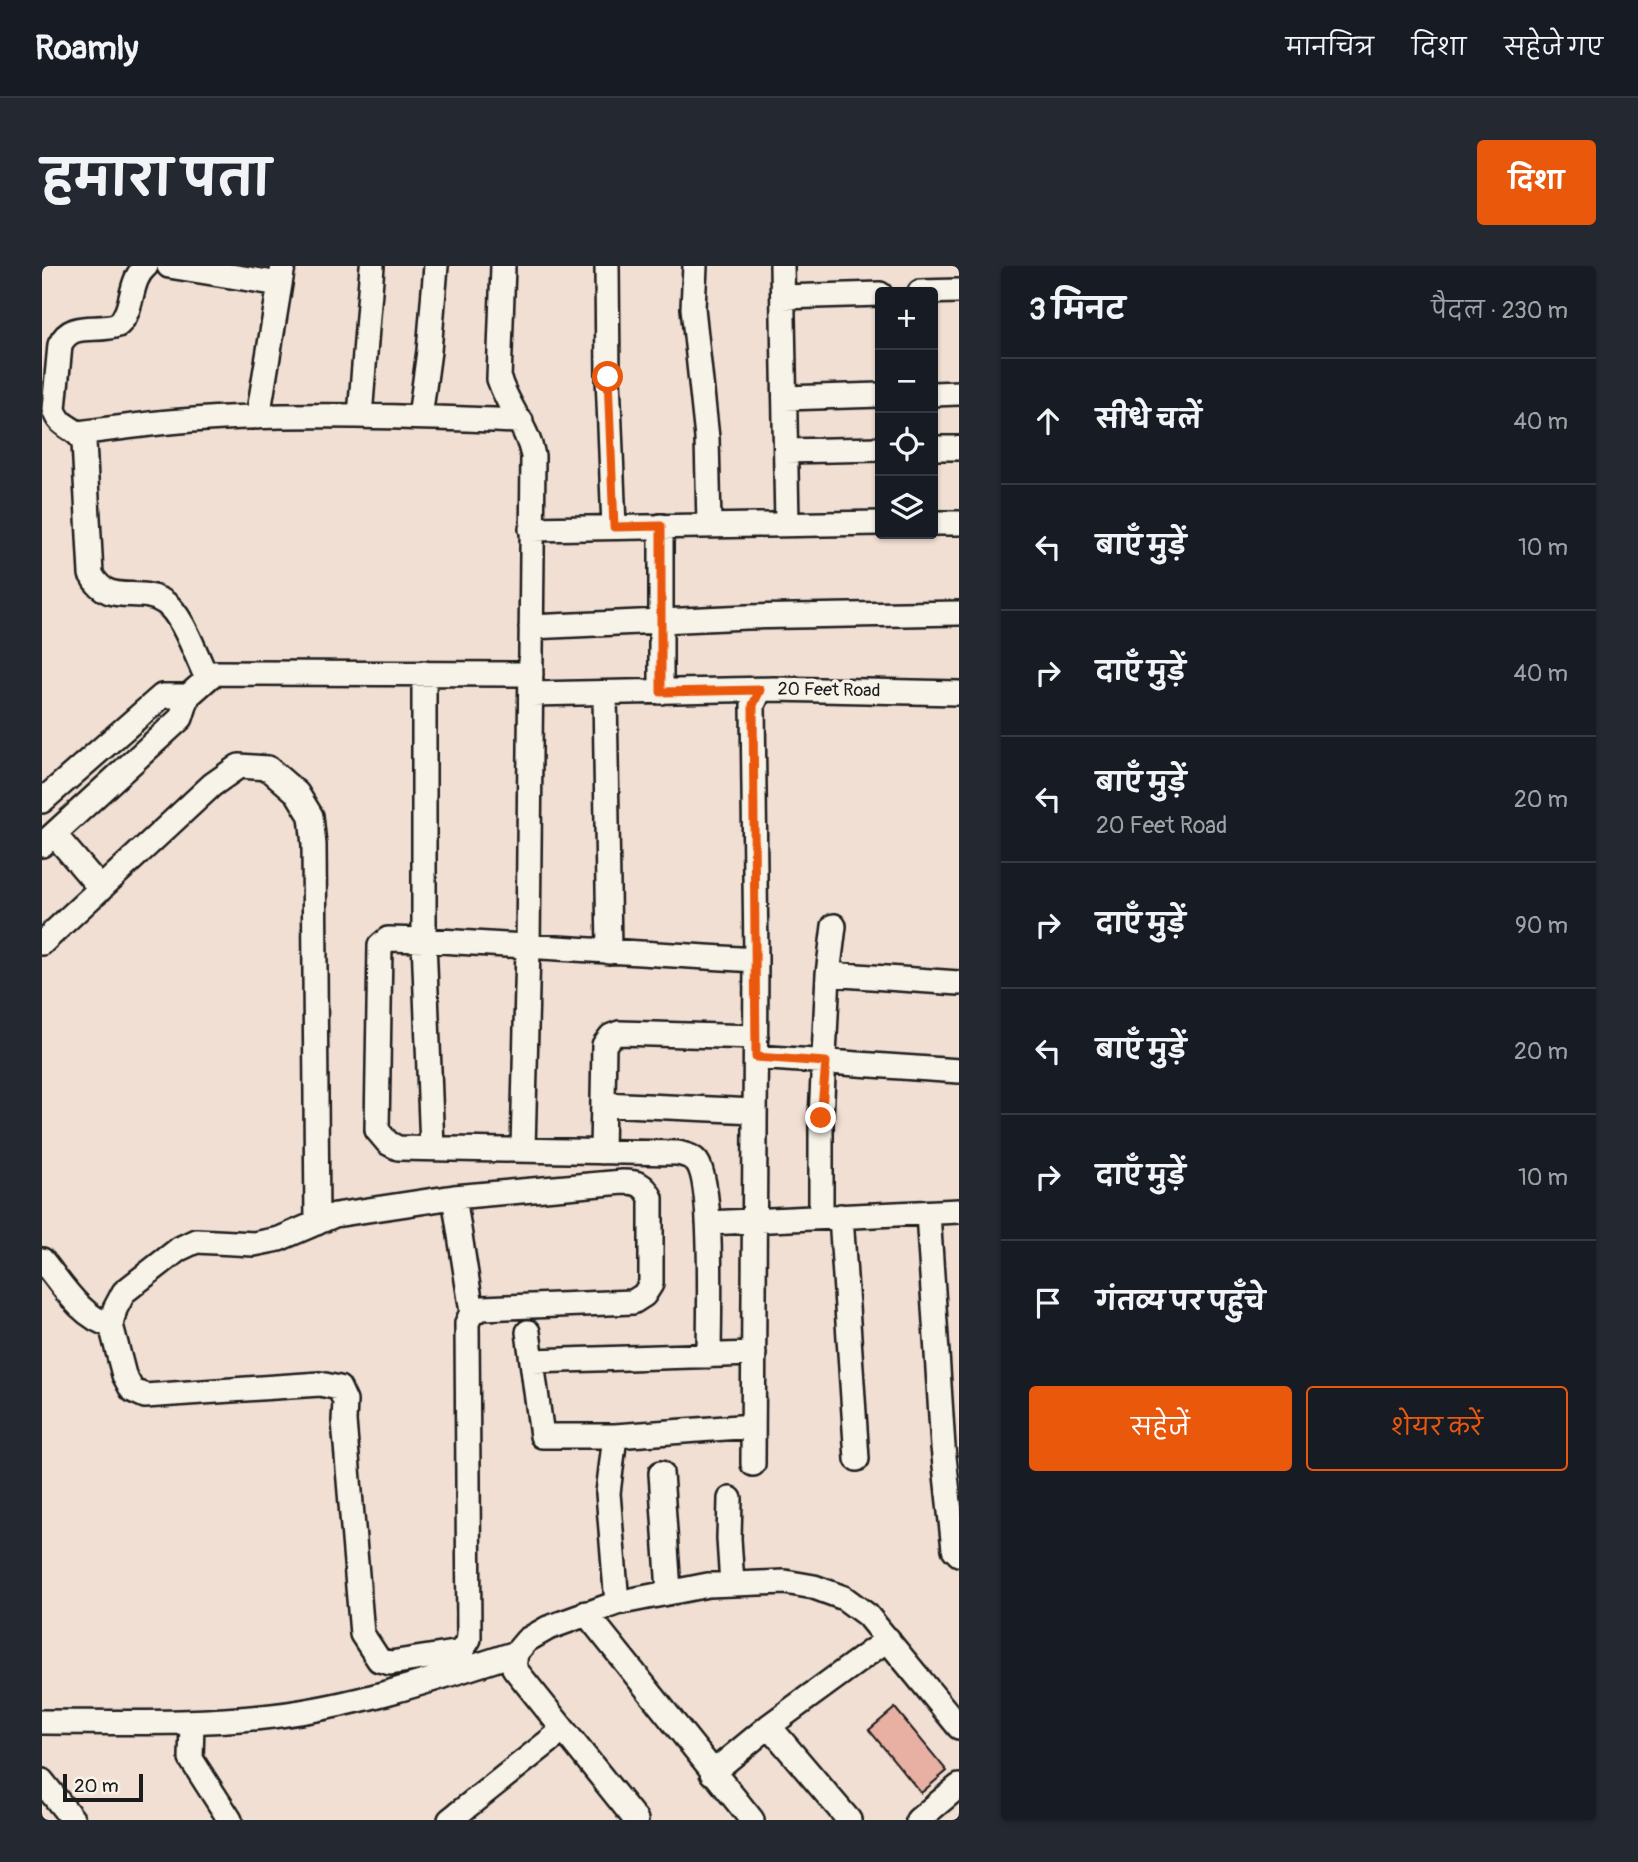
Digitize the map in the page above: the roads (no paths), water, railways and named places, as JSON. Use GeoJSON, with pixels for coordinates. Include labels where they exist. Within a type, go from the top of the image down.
{"type":"FeatureCollection","features":[{"type":"Feature","properties":{"kind":"street"},"geometry":{"type":"LineString","coordinates":[[146,266],[136,276],[127,310],[118,325],[73,329],[64,336],[60,345],[54,409],[62,425],[79,433],[171,422],[258,417],[360,416],[521,421]]}},
{"type":"Feature","properties":{"kind":"street"},"geometry":{"type":"LineString","coordinates":[[169,266],[282,275],[258,417]]}},
{"type":"Feature","properties":{"kind":"street"},"geometry":{"type":"LineString","coordinates":[[360,416],[372,266]]}},
{"type":"Feature","properties":{"kind":"street"},"geometry":{"type":"LineString","coordinates":[[420,417],[436,266]]}},
{"type":"Feature","properties":{"kind":"street"},"geometry":{"type":"LineString","coordinates":[[503,266],[499,379],[530,438],[533,456],[523,1150]]}},
{"type":"Feature","properties":{"kind":"street"},"geometry":{"type":"LineString","coordinates":[[607,266],[614,527]]}},
{"type":"Feature","properties":{"kind":"street"},"geometry":{"type":"LineString","coordinates":[[695,266],[694,308],[707,438],[709,525]]}},
{"type":"Feature","properties":{"kind":"street"},"geometry":{"type":"LineString","coordinates":[[782,266],[787,523]]}},
{"type":"Feature","properties":{"kind":"street"},"geometry":{"type":"LineString","coordinates":[[938,292],[959,291]]}},
{"type":"Feature","properties":{"kind":"street"},"geometry":{"type":"LineString","coordinates":[[783,297],[875,294]]}},
{"type":"Feature","properties":{"kind":"street"},"geometry":{"type":"LineString","coordinates":[[938,394],[959,393]]}},
{"type":"Feature","properties":{"kind":"street"},"geometry":{"type":"LineString","coordinates":[[785,398],[875,395]]}},
{"type":"Feature","properties":{"kind":"street"},"geometry":{"type":"LineString","coordinates":[[79,433],[86,452],[91,574],[96,584],[104,591],[155,597],[172,608],[207,678],[188,696],[181,718],[48,840],[101,889]]}},
{"type":"Feature","properties":{"kind":"street"},"geometry":{"type":"LineString","coordinates":[[938,448],[959,448]]}},
{"type":"Feature","properties":{"kind":"street"},"geometry":{"type":"LineString","coordinates":[[786,451],[875,449]]}},
{"type":"Feature","properties":{"kind":"street"},"geometry":{"type":"LineString","coordinates":[[531,529],[875,523]]}},
{"type":"Feature","properties":{"kind":"street"},"geometry":{"type":"LineString","coordinates":[[938,523],[959,523]]}},
{"type":"Feature","properties":{"kind":"street"},"geometry":{"type":"LineString","coordinates":[[661,526],[661,692]]}},
{"type":"Feature","properties":{"kind":"street"},"geometry":{"type":"LineString","coordinates":[[531,627],[959,613]]}},
{"type":"Feature","properties":{"kind":"street","name":"20 Feet Road"},"geometry":{"type":"LineString","coordinates":[[207,678],[214,673],[425,673],[605,693],[760,690],[959,693]]}},
{"type":"Feature","properties":{"kind":"street"},"geometry":{"type":"LineString","coordinates":[[425,673],[424,940],[432,1148]]}},
{"type":"Feature","properties":{"kind":"street"},"geometry":{"type":"LineString","coordinates":[[753,1464],[756,960],[753,705],[760,690]]}},
{"type":"Feature","properties":{"kind":"street"},"geometry":{"type":"LineString","coordinates":[[605,693],[609,951]]}},
{"type":"Feature","properties":{"kind":"street"},"geometry":{"type":"LineString","coordinates":[[42,801],[162,696],[188,696]]}},
{"type":"Feature","properties":{"kind":"street"},"geometry":{"type":"LineString","coordinates":[[42,943],[212,785],[240,766],[268,768],[298,793],[311,816],[314,845],[317,1223]]}},
{"type":"Feature","properties":{"kind":"street"},"geometry":{"type":"LineString","coordinates":[[834,926],[828,974],[826,1062],[821,1118],[857,1459]]}},
{"type":"Feature","properties":{"kind":"street"},"geometry":{"type":"LineString","coordinates":[[709,1356],[708,1223],[702,1173],[697,1163],[689,1156],[678,1153],[398,1147],[388,1143],[377,1130],[380,946],[387,939],[424,940],[756,960]]}},
{"type":"Feature","properties":{"kind":"street"},"geometry":{"type":"LineString","coordinates":[[828,974],[959,983]]}},
{"type":"Feature","properties":{"kind":"street"},"geometry":{"type":"LineString","coordinates":[[602,1152],[604,1045],[611,1036],[619,1033],[756,1047],[826,1062],[959,1071]]}},
{"type":"Feature","properties":{"kind":"street"},"geometry":{"type":"LineString","coordinates":[[603,1104],[755,1111]]}},
{"type":"Feature","properties":{"kind":"street"},"geometry":{"type":"LineString","coordinates":[[454,1197],[472,1311],[467,1323],[469,1639],[461,1652],[390,1663],[379,1660],[362,1634],[344,1421],[345,1401],[340,1388],[320,1384],[145,1395],[132,1390],[124,1376],[111,1325],[115,1309],[124,1292],[179,1249],[196,1241],[254,1244],[279,1240],[335,1215],[454,1197],[623,1182],[636,1182],[646,1187],[651,1198],[651,1284],[644,1294],[633,1301],[483,1308],[472,1311]]}},
{"type":"Feature","properties":{"kind":"street"},"geometry":{"type":"LineString","coordinates":[[708,1223],[959,1211]]}},
{"type":"Feature","properties":{"kind":"street"},"geometry":{"type":"LineString","coordinates":[[928,1213],[943,1447],[954,1549],[959,1554]]}},
{"type":"Feature","properties":{"kind":"street"},"geometry":{"type":"LineString","coordinates":[[42,1260],[88,1314],[99,1322],[111,1325]]}},
{"type":"Feature","properties":{"kind":"street"},"geometry":{"type":"LineString","coordinates":[[528,1332],[542,1436],[615,1436],[753,1426]]}},
{"type":"Feature","properties":{"kind":"street"},"geometry":{"type":"LineString","coordinates":[[532,1361],[754,1354]]}},
{"type":"Feature","properties":{"kind":"street"},"geometry":{"type":"LineString","coordinates":[[615,1436],[608,1493],[617,1602]]}},
{"type":"Feature","properties":{"kind":"street"},"geometry":{"type":"LineString","coordinates":[[662,1473],[668,1591]]}},
{"type":"Feature","properties":{"kind":"street"},"geometry":{"type":"LineString","coordinates":[[730,1499],[732,1584]]}},
{"type":"Feature","properties":{"kind":"street"},"geometry":{"type":"LineString","coordinates":[[42,1722],[192,1722],[272,1716],[339,1704],[387,1694],[516,1653],[527,1640],[548,1628],[617,1602],[708,1585],[785,1582],[814,1587],[844,1598],[867,1615],[959,1727]]}},
{"type":"Feature","properties":{"kind":"street"},"geometry":{"type":"LineString","coordinates":[[586,1614],[752,1820]]}},
{"type":"Feature","properties":{"kind":"street"},"geometry":{"type":"LineString","coordinates":[[712,1773],[769,1726],[888,1639]]}},
{"type":"Feature","properties":{"kind":"street"},"geometry":{"type":"LineString","coordinates":[[516,1653],[514,1668],[636,1820]]}},
{"type":"Feature","properties":{"kind":"street"},"geometry":{"type":"LineString","coordinates":[[192,1722],[191,1759],[230,1820]]}},
{"type":"Feature","properties":{"kind":"street"},"geometry":{"type":"LineString","coordinates":[[769,1726],[849,1820]]}},
{"type":"Feature","properties":{"kind":"street"},"geometry":{"type":"LineString","coordinates":[[450,1820],[562,1731]]}},
{"type":"Feature","properties":{"kind":"street"},"geometry":{"type":"LineString","coordinates":[[42,1781],[73,1820]]}},
{"type":"Feature","properties":{"kind":"street"},"geometry":{"type":"LineString","coordinates":[[918,1820],[959,1786]]}}]}
